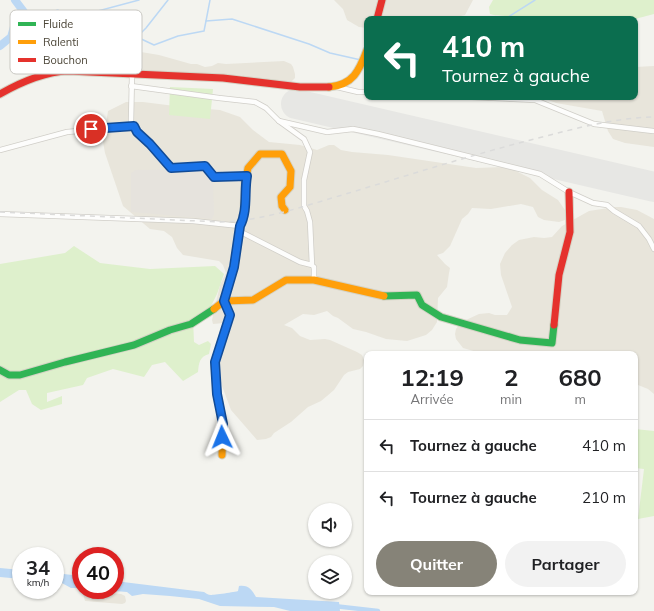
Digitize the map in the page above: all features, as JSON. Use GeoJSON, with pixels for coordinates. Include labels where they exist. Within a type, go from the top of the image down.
{"type":"FeatureCollection","features":[{"type":"Feature","properties":{"kind":"street"},"geometry":{"type":"LineString","coordinates":[[378,16],[382,0]]}},
{"type":"Feature","properties":{"kind":"street"},"geometry":{"type":"LineString","coordinates":[[119,74],[252,81],[284,85],[322,87],[337,86],[344,84],[351,79],[359,70],[364,57]]}},
{"type":"Feature","properties":{"kind":"street"},"geometry":{"type":"LineString","coordinates":[[0,94],[24,81],[47,74]]}},
{"type":"Feature","properties":{"kind":"street"},"geometry":{"type":"LineString","coordinates":[[132,75],[131,122],[137,132],[150,144],[171,168],[205,166],[214,177],[247,176]]}},
{"type":"Feature","properties":{"kind":"street"},"geometry":{"type":"LineString","coordinates":[[132,86],[255,102],[266,108],[279,121],[304,139],[310,152],[304,180],[304,206],[310,222],[314,280]]}},
{"type":"Feature","properties":{"kind":"street"},"geometry":{"type":"LineString","coordinates":[[337,86],[358,92],[364,92]]}},
{"type":"Feature","properties":{"kind":"street"},"geometry":{"type":"LineString","coordinates":[[536,100],[594,124],[653,131]]}},
{"type":"Feature","properties":{"kind":"street"},"geometry":{"type":"LineString","coordinates":[[279,121],[327,132],[353,130],[540,174],[569,192],[593,203],[607,205],[614,211],[632,221],[639,226],[654,249]]}},
{"type":"Feature","properties":{"kind":"street"},"geometry":{"type":"LineString","coordinates":[[0,150],[67,132],[134,126]]}},
{"type":"Feature","properties":{"kind":"street"},"geometry":{"type":"LineString","coordinates":[[0,370],[4,374],[24,375],[65,362],[134,345],[170,330],[191,324],[211,312],[224,301],[234,267],[240,228],[243,220],[248,166],[258,158],[260,154],[282,154],[290,171],[290,187],[282,197],[282,206],[286,210]]}},
{"type":"Feature","properties":{"kind":"street"},"geometry":{"type":"LineString","coordinates":[[224,301],[253,300],[286,280],[314,280],[387,298],[416,295],[419,297],[422,305],[441,317],[520,340],[552,343],[559,275],[570,232],[569,192]]}},
{"type":"Feature","properties":{"kind":"street"},"geometry":{"type":"LineString","coordinates":[[0,214],[193,222],[240,228],[300,262],[312,265]]}},
{"type":"Feature","properties":{"kind":"street"},"geometry":{"type":"LineString","coordinates":[[222,455],[223,424],[217,394],[215,362],[230,315],[224,301]]}},
{"type":"Feature","properties":{"kind":"shaded area"},"geometry":{"type":"Polygon","coordinates":[[[334,0],[473,0],[465,15],[364,16],[364,28],[359,27],[347,20],[343,9],[334,0]]]}},
{"type":"Feature","properties":{"kind":"shaded area"},"geometry":{"type":"Polygon","coordinates":[[[142,52],[205,67],[218,63],[226,64],[284,61],[291,64],[293,67],[295,78],[291,82],[273,81],[264,78],[245,79],[242,75],[142,73],[142,52]]]}},
{"type":"Feature","properties":{"kind":"shaded area"},"geometry":{"type":"Polygon","coordinates":[[[654,66],[654,147],[625,143],[613,139],[608,131],[602,111],[556,103],[548,100],[638,100],[638,67],[654,66]]]}},
{"type":"Feature","properties":{"kind":"shaded area"},"geometry":{"type":"Polygon","coordinates":[[[126,102],[143,102],[220,110],[240,117],[253,130],[269,142],[300,145],[317,150],[329,145],[334,145],[341,150],[352,152],[388,155],[476,168],[510,168],[530,178],[542,190],[558,200],[565,210],[565,220],[559,222],[544,220],[538,217],[533,207],[521,204],[491,209],[472,208],[462,219],[450,246],[443,253],[437,255],[450,268],[447,287],[438,298],[437,322],[432,330],[426,335],[407,341],[386,339],[353,329],[327,311],[314,315],[303,314],[284,325],[292,328],[300,336],[310,340],[330,340],[357,352],[362,355],[364,360],[363,366],[360,369],[348,372],[344,375],[334,390],[327,396],[321,401],[308,407],[291,422],[274,433],[271,437],[257,440],[231,410],[212,359],[224,323],[213,324],[212,320],[220,285],[226,273],[223,265],[219,261],[183,255],[177,248],[172,237],[164,231],[150,229],[123,206],[105,153],[103,142],[108,111],[126,102]]]}},
{"type":"Feature","properties":{"kind":"shaded area"},"geometry":{"type":"Polygon","coordinates":[[[209,167],[213,179],[214,215],[212,219],[131,212],[131,173],[136,170],[204,169],[209,167]]]}},
{"type":"Feature","properties":{"kind":"shaded area"},"geometry":{"type":"Polygon","coordinates":[[[621,207],[637,210],[654,219],[654,394],[648,389],[638,385],[638,351],[474,351],[463,348],[456,339],[456,329],[466,320],[479,314],[489,313],[495,315],[507,315],[512,307],[501,275],[500,264],[505,253],[512,245],[519,240],[534,237],[552,237],[562,226],[589,211],[621,207]]]}},
{"type":"Feature","properties":{"kind":"shaded area"},"geometry":{"type":"Polygon","coordinates":[[[124,596],[126,601],[122,604],[85,601],[84,599],[124,599],[124,596]]]}},
{"type":"Feature","properties":{"kind":"green space"},"geometry":{"type":"Polygon","coordinates":[[[493,0],[654,0],[654,14],[638,18],[638,16],[506,16],[490,14],[489,7],[493,0]]]}},
{"type":"Feature","properties":{"kind":"green space"},"geometry":{"type":"Polygon","coordinates":[[[170,87],[213,89],[210,119],[169,115],[170,87]]]}},
{"type":"Feature","properties":{"kind":"green space"},"geometry":{"type":"Polygon","coordinates":[[[74,246],[100,263],[150,269],[215,266],[224,274],[217,294],[209,310],[193,318],[194,342],[199,345],[208,341],[211,344],[209,354],[203,357],[200,361],[198,372],[183,381],[165,362],[152,365],[144,377],[113,369],[87,378],[83,385],[47,393],[47,402],[62,396],[62,404],[41,410],[32,404],[26,390],[19,390],[0,402],[0,264],[65,253],[74,246]]]}},
{"type":"Feature","properties":{"kind":"green space"},"geometry":{"type":"Polygon","coordinates":[[[638,429],[654,431],[654,516],[638,519],[644,469],[638,468],[638,429]]]}},
{"type":"Feature","properties":{"kind":"water"},"geometry":{"type":"Polygon","coordinates":[[[0,568],[12,569],[12,578],[0,577],[0,568]]]}},
{"type":"Feature","properties":{"kind":"water"},"geometry":{"type":"Polygon","coordinates":[[[64,574],[72,575],[71,588],[64,584],[64,574]]]}},
{"type":"Feature","properties":{"kind":"water"},"geometry":{"type":"Polygon","coordinates":[[[124,582],[204,592],[211,595],[238,591],[239,586],[245,586],[251,590],[256,597],[339,602],[340,611],[290,611],[274,607],[220,606],[199,599],[143,594],[132,596],[124,592],[124,582]]]}},
{"type":"Feature","properties":{"kind":"waterway"},"geometry":{"type":"LineString","coordinates":[[15,0],[22,10]]}},
{"type":"Feature","properties":{"kind":"waterway"},"geometry":{"type":"LineString","coordinates":[[102,10],[139,0]]}},
{"type":"Feature","properties":{"kind":"waterway"},"geometry":{"type":"LineString","coordinates":[[142,32],[168,0]]}},
{"type":"Feature","properties":{"kind":"waterway"},"geometry":{"type":"LineString","coordinates":[[210,0],[206,21],[232,19],[309,44],[330,53],[361,60]]}},
{"type":"Feature","properties":{"kind":"waterway"},"geometry":{"type":"LineString","coordinates":[[510,16],[535,0]]}},
{"type":"Feature","properties":{"kind":"waterway"},"geometry":{"type":"LineString","coordinates":[[142,39],[154,45],[178,36],[204,31],[206,21]]}},
{"type":"Feature","properties":{"kind":"waterway"},"geometry":{"type":"LineString","coordinates":[[0,46],[10,38]]}},
{"type":"Feature","properties":{"kind":"waterway"},"geometry":{"type":"LineString","coordinates":[[334,606],[378,611]]}},
{"type":"Feature","properties":{"kind":"runway"},"geometry":{"type":"LineString","coordinates":[[296,104],[654,187]]}},
{"type":"Feature","properties":{"kind":"railway"},"geometry":{"type":"LineString","coordinates":[[0,212],[220,222],[253,219],[301,207],[467,157],[581,127],[624,119],[654,117]]}},
{"type":"Feature","properties":{"kind":"traffic: fast"},"geometry":{"type":"LineString","coordinates":[[384,296],[417,295],[422,305],[441,317],[520,340],[552,343],[554,325]]}},
{"type":"Feature","properties":{"kind":"traffic: fast"},"geometry":{"type":"LineString","coordinates":[[0,370],[9,375],[20,375],[134,345],[170,330],[191,324],[214,309]]}},
{"type":"Feature","properties":{"kind":"traffic: slow"},"geometry":{"type":"LineString","coordinates":[[329,87],[344,83],[354,76],[364,57]]}},
{"type":"Feature","properties":{"kind":"traffic: slow"},"geometry":{"type":"LineString","coordinates":[[214,309],[224,301],[234,267],[240,226],[244,212],[245,183],[248,168],[260,154],[282,154],[291,171],[290,187],[281,197],[282,206],[285,210]]}},
{"type":"Feature","properties":{"kind":"traffic: slow"},"geometry":{"type":"LineString","coordinates":[[222,455],[223,424],[217,394],[215,362],[230,315],[224,301],[253,300],[286,280],[314,280],[384,296]]}},
{"type":"Feature","properties":{"kind":"traffic: jam"},"geometry":{"type":"LineString","coordinates":[[378,16],[382,0]]}},
{"type":"Feature","properties":{"kind":"traffic: jam"},"geometry":{"type":"LineString","coordinates":[[0,94],[32,78],[47,74]]}},
{"type":"Feature","properties":{"kind":"traffic: jam"},"geometry":{"type":"LineString","coordinates":[[134,74],[223,78],[300,87],[329,87]]}},
{"type":"Feature","properties":{"kind":"traffic: jam"},"geometry":{"type":"LineString","coordinates":[[554,325],[559,275],[570,232],[569,192]]}},
{"type":"Feature","properties":{"kind":"route"},"geometry":{"type":"LineString","coordinates":[[91,129],[134,126],[137,132],[150,144],[171,168],[205,166],[214,177],[247,176],[243,220],[240,226],[234,267],[224,301],[230,315],[215,362],[217,394],[223,424],[222,437]]}}]}
